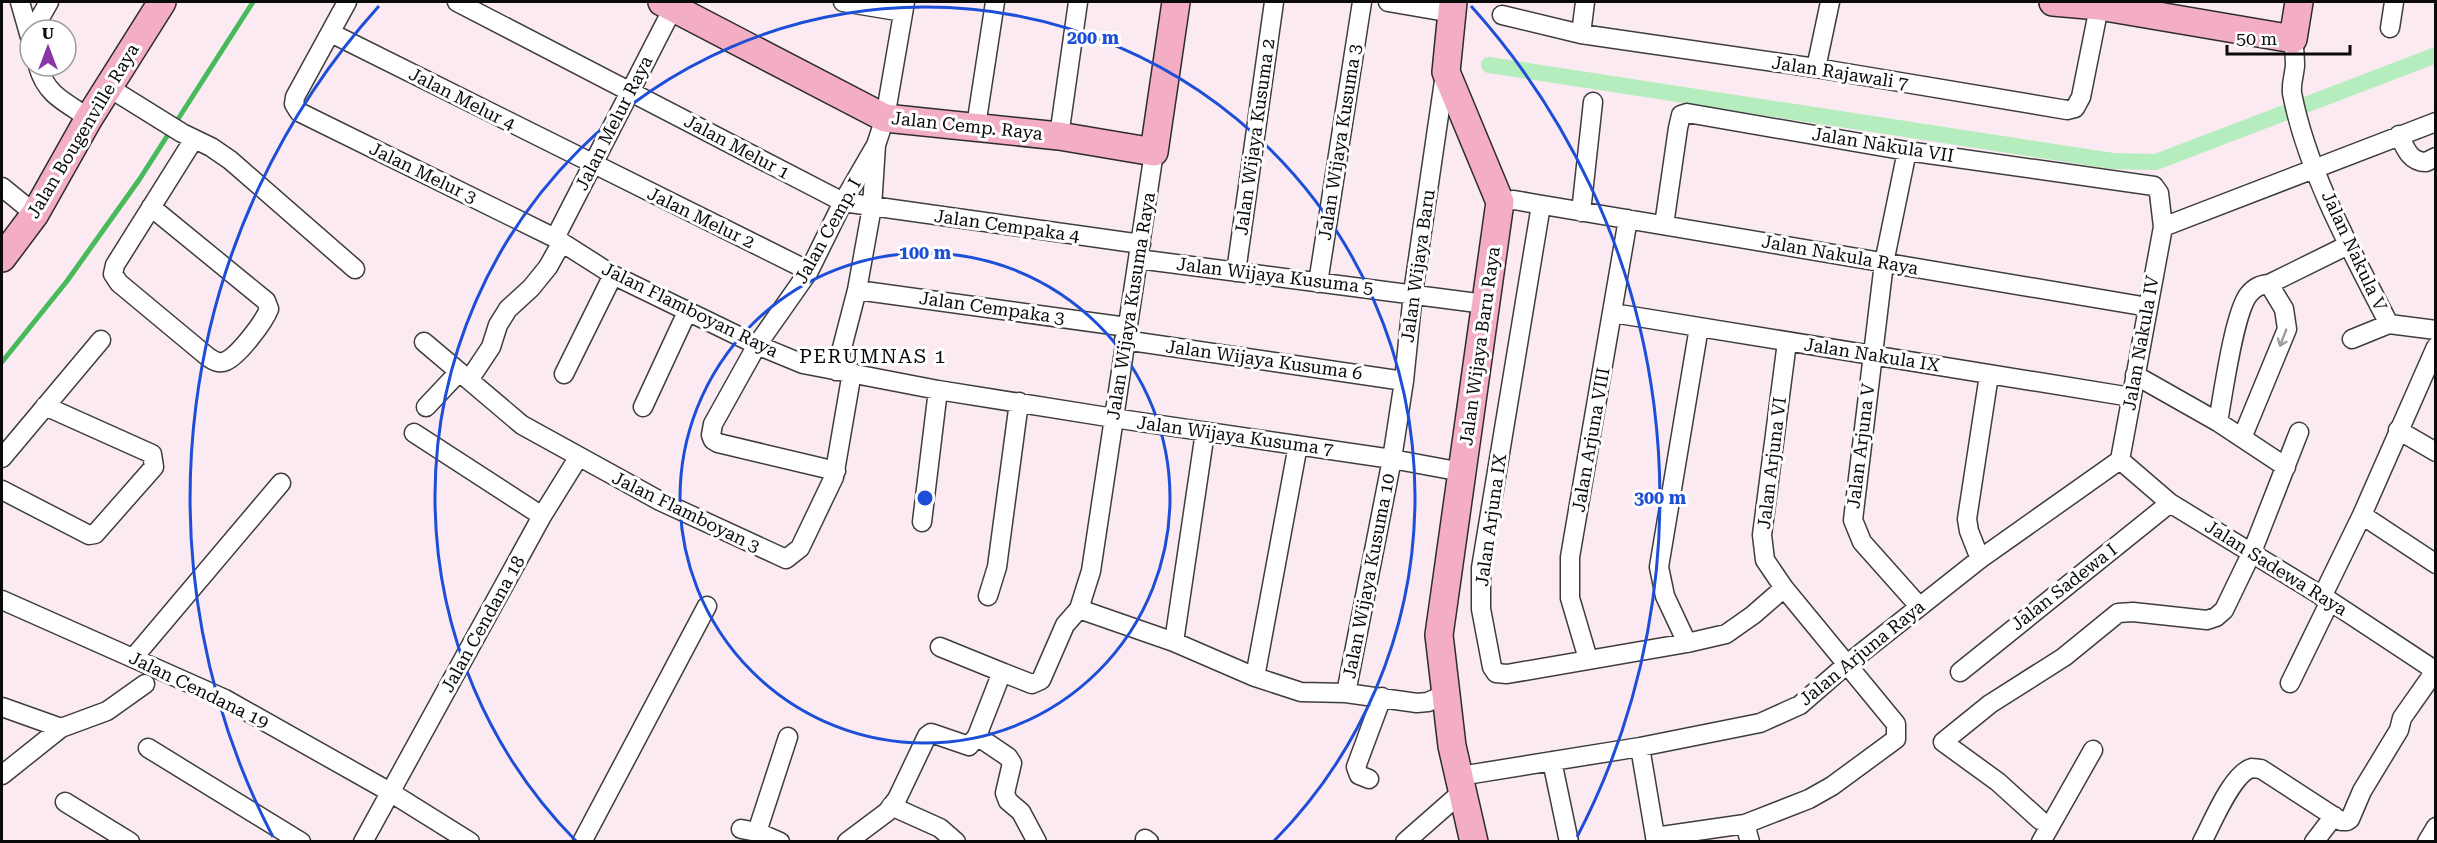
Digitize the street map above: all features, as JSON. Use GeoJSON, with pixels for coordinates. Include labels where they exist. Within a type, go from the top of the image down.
{"type":"FeatureCollection","features":[{"type":"Feature","properties":{"kind":"street"},"geometry":{"type":"LineString","coordinates":[[20,2],[25,18]]}},
{"type":"Feature","properties":{"kind":"street"},"geometry":{"type":"LineString","coordinates":[[39,18],[48,2]]}},
{"type":"Feature","properties":{"kind":"street","name":"Jalan Bougenville Raya"},"geometry":{"type":"LineString","coordinates":[[2,258],[35,214],[89,118],[162,2]]}},
{"type":"Feature","properties":{"kind":"street"},"geometry":{"type":"LineString","coordinates":[[331,33],[347,2]]}},
{"type":"Feature","properties":{"kind":"street","name":"Jalan Melur 1"},"geometry":{"type":"LineString","coordinates":[[457,2],[843,202],[872,207]]}},
{"type":"Feature","properties":{"kind":"street"},"geometry":{"type":"LineString","coordinates":[[843,2],[904,7]]}},
{"type":"Feature","properties":{"kind":"street"},"geometry":{"type":"LineString","coordinates":[[976,126],[995,2]]}},
{"type":"Feature","properties":{"kind":"street"},"geometry":{"type":"LineString","coordinates":[[1059,136],[1078,2]]}},
{"type":"Feature","properties":{"kind":"street","name":"Jalan Wijaya Kusuma Raya"},"geometry":{"type":"LineString","coordinates":[[940,647],[1032,684],[1041,680],[1065,625],[1079,609],[1091,571],[1176,2]]}},
{"type":"Feature","properties":{"kind":"street","name":"Jalan Wijaya Kusuma 2"},"geometry":{"type":"LineString","coordinates":[[1236,272],[1274,2]]}},
{"type":"Feature","properties":{"kind":"street","name":"Jalan Wijaya Kusuma 3"},"geometry":{"type":"LineString","coordinates":[[1318,283],[1362,2]]}},
{"type":"Feature","properties":{"kind":"street"},"geometry":{"type":"LineString","coordinates":[[1388,2],[1453,7],[1446,72],[1521,203]]}},
{"type":"Feature","properties":{"kind":"street"},"geometry":{"type":"LineString","coordinates":[[1581,33],[1585,2]]}},
{"type":"Feature","properties":{"kind":"street"},"geometry":{"type":"LineString","coordinates":[[1816,68],[1830,2]]}},
{"type":"Feature","properties":{"kind":"street"},"geometry":{"type":"LineString","coordinates":[[2054,2],[2100,4],[2293,39],[2299,2]]}},
{"type":"Feature","properties":{"kind":"street"},"geometry":{"type":"LineString","coordinates":[[2390,28],[2394,2]]}},
{"type":"Feature","properties":{"kind":"street","name":"Jalan Rajawali 7"},"geometry":{"type":"LineString","coordinates":[[1502,15],[1581,33],[1816,68],[2067,110],[2075,108],[2081,98],[2100,4]]}},
{"type":"Feature","properties":{"kind":"street","name":"Jalan Melur Raya"},"geometry":{"type":"LineString","coordinates":[[426,407],[464,376],[491,347],[498,325],[508,309],[543,274],[631,92],[668,5]]}},
{"type":"Feature","properties":{"kind":"street","name":"Jalan Cemp. Raya"},"geometry":{"type":"LineString","coordinates":[[668,5],[885,118],[1059,136],[1154,152]]}},
{"type":"Feature","properties":{"kind":"street","name":"Jalan Cemp. I"},"geometry":{"type":"LineString","coordinates":[[836,471],[718,444],[711,435],[713,424],[757,345],[809,271],[843,202],[876,145],[885,118],[904,7]]}},
{"type":"Feature","properties":{"kind":"street","name":"Jalan Melur 3"},"geometry":{"type":"LineString","coordinates":[[331,33],[295,97],[294,104],[299,112],[558,240]]}},
{"type":"Feature","properties":{"kind":"street","name":"Jalan Melur 4"},"geometry":{"type":"LineString","coordinates":[[331,33],[594,165]]}},
{"type":"Feature","properties":{"kind":"street","name":"Jalan Nakula V"},"geometry":{"type":"LineString","coordinates":[[2293,39],[2295,66],[2292,92],[2315,168],[2348,245],[2389,324],[2436,330]]}},
{"type":"Feature","properties":{"kind":"street","name":"Jalan Wijaya Baru"},"geometry":{"type":"LineString","coordinates":[[1392,459],[1404,381],[1413,293],[1446,72]]}},
{"type":"Feature","properties":{"kind":"street"},"geometry":{"type":"LineString","coordinates":[[42,78],[47,88],[89,118]]}},
{"type":"Feature","properties":{"kind":"street"},"geometry":{"type":"LineString","coordinates":[[108,87],[188,136],[212,147],[230,160],[355,269]]}},
{"type":"Feature","properties":{"kind":"street"},"geometry":{"type":"LineString","coordinates":[[1581,212],[1593,102]]}},
{"type":"Feature","properties":{"kind":"street","name":"Jalan Nakula VII"},"geometry":{"type":"LineString","coordinates":[[1664,225],[1678,128],[1681,115],[1687,113],[1907,151],[2154,186],[2159,193],[2163,227]]}},
{"type":"Feature","properties":{"kind":"street"},"geometry":{"type":"LineString","coordinates":[[2163,227],[2436,122]]}},
{"type":"Feature","properties":{"kind":"street"},"geometry":{"type":"LineString","coordinates":[[2399,135],[2408,154],[2414,159],[2426,162],[2436,157]]}},
{"type":"Feature","properties":{"kind":"street"},"geometry":{"type":"LineString","coordinates":[[151,207],[266,301],[269,309],[266,317],[237,352],[225,362],[216,362],[208,357],[119,283],[113,274],[115,265],[151,207],[188,136]]}},
{"type":"Feature","properties":{"kind":"street","name":"Jalan Cemp. I"},"geometry":{"type":"LineString","coordinates":[[844,372],[872,207],[876,145]]}},
{"type":"Feature","properties":{"kind":"street","name":"Jalan Arjuna V"},"geometry":{"type":"LineString","coordinates":[[1907,151],[1884,263],[1852,520],[1862,542],[1920,606]]}},
{"type":"Feature","properties":{"kind":"street","name":"Jalan Melur 2"},"geometry":{"type":"LineString","coordinates":[[594,165],[809,271]]}},
{"type":"Feature","properties":{"kind":"street"},"geometry":{"type":"LineString","coordinates":[[2,187],[35,214]]}},
{"type":"Feature","properties":{"kind":"street","name":"Jalan Nakula Raya"},"geometry":{"type":"LineString","coordinates":[[1521,203],[2148,307]]}},
{"type":"Feature","properties":{"kind":"street","name":"Jalan Wijaya Baru Raya"},"geometry":{"type":"LineString","coordinates":[[1474,842],[1452,746],[1439,635],[1447,564],[1485,304],[1521,203]]}},
{"type":"Feature","properties":{"kind":"street","name":"Jalan Arjuna IX"},"geometry":{"type":"LineString","coordinates":[[1521,203],[1481,568],[1481,609],[1492,667],[1497,673],[1507,674],[1687,644],[1726,634],[1753,615],[1784,588]]}},
{"type":"Feature","properties":{"kind":"street","name":"Jalan Cempaka 4"},"geometry":{"type":"LineString","coordinates":[[872,207],[1140,251]]}},
{"type":"Feature","properties":{"kind":"street","name":"Jalan Arjuna VIII"},"geometry":{"type":"LineString","coordinates":[[1588,659],[1570,598],[1570,557],[1628,219]]}},
{"type":"Feature","properties":{"kind":"street","name":"Jalan Nakula IV"},"geometry":{"type":"LineString","coordinates":[[2120,460],[2163,227]]}},
{"type":"Feature","properties":{"kind":"street","name":"Jalan Flamboyan Raya"},"geometry":{"type":"LineString","coordinates":[[558,240],[613,275],[757,345],[803,364],[938,390],[1113,418]]}},
{"type":"Feature","properties":{"kind":"street"},"geometry":{"type":"LineString","coordinates":[[2218,422],[2237,322],[2248,295],[2258,285],[2269,284],[2348,245]]}},
{"type":"Feature","properties":{"kind":"street","name":"Jalan Wijaya Kusuma 5"},"geometry":{"type":"LineString","coordinates":[[1140,251],[1236,272],[1485,304]]}},
{"type":"Feature","properties":{"kind":"street"},"geometry":{"type":"LineString","coordinates":[[564,374],[613,275]]}},
{"type":"Feature","properties":{"kind":"street"},"geometry":{"type":"LineString","coordinates":[[2242,438],[2287,329],[2284,309],[2269,284]]}},
{"type":"Feature","properties":{"kind":"street","name":"Jalan Cempaka 3"},"geometry":{"type":"LineString","coordinates":[[857,290],[1125,334]]}},
{"type":"Feature","properties":{"kind":"street"},"geometry":{"type":"LineString","coordinates":[[643,407],[688,310]]}},
{"type":"Feature","properties":{"kind":"street","name":"Jalan Nakula IX"},"geometry":{"type":"LineString","coordinates":[[1613,313],[2131,397]]}},
{"type":"Feature","properties":{"kind":"street"},"geometry":{"type":"LineString","coordinates":[[2352,339],[2389,324]]}},
{"type":"Feature","properties":{"kind":"street"},"geometry":{"type":"LineString","coordinates":[[1687,644],[1665,596],[1659,567],[1699,327]]}},
{"type":"Feature","properties":{"kind":"street","name":"Jalan Wijaya Kusuma 6"},"geometry":{"type":"LineString","coordinates":[[1125,334],[1404,381]]}},
{"type":"Feature","properties":{"kind":"street"},"geometry":{"type":"LineString","coordinates":[[2,458],[101,340]]}},
{"type":"Feature","properties":{"kind":"street","name":"Jalan Flamboyan 3"},"geometry":{"type":"LineString","coordinates":[[424,342],[522,425],[578,458],[670,506],[786,559],[800,548],[827,495],[836,471],[844,372]]}},
{"type":"Feature","properties":{"kind":"street","name":"Jalan Arjuna VI"},"geometry":{"type":"LineString","coordinates":[[1747,833],[1832,786],[1896,739],[1896,724],[1784,588],[1765,560],[1762,535],[1787,342]]}},
{"type":"Feature","properties":{"kind":"street"},"geometry":{"type":"LineString","coordinates":[[2290,683],[2380,471],[2436,347]]}},
{"type":"Feature","properties":{"kind":"street"},"geometry":{"type":"LineString","coordinates":[[1980,559],[1969,531],[1967,519],[1989,375]]}},
{"type":"Feature","properties":{"kind":"street"},"geometry":{"type":"LineString","coordinates":[[2135,375],[2218,422],[2286,466]]}},
{"type":"Feature","properties":{"kind":"street"},"geometry":{"type":"LineString","coordinates":[[922,522],[938,390]]}},
{"type":"Feature","properties":{"kind":"street"},"geometry":{"type":"LineString","coordinates":[[988,596],[997,567],[1019,402]]}},
{"type":"Feature","properties":{"kind":"street"},"geometry":{"type":"LineString","coordinates":[[2,490],[89,535],[95,534],[154,467],[152,454],[45,406]]}},
{"type":"Feature","properties":{"kind":"street","name":"Jalan Wijaya Kusuma 7"},"geometry":{"type":"LineString","coordinates":[[1113,418],[1392,459],[1462,472]]}},
{"type":"Feature","properties":{"kind":"street"},"geometry":{"type":"LineString","coordinates":[[2398,430],[2436,452]]}},
{"type":"Feature","properties":{"kind":"street"},"geometry":{"type":"LineString","coordinates":[[1174,642],[1205,432]]}},
{"type":"Feature","properties":{"kind":"street"},"geometry":{"type":"LineString","coordinates":[[2040,820],[1998,782],[1948,748],[1943,742],[1990,704],[2064,657],[2118,613],[2133,612],[2207,620],[2216,617],[2224,610],[2252,552],[2299,432]]}},
{"type":"Feature","properties":{"kind":"street"},"geometry":{"type":"LineString","coordinates":[[414,433],[542,516]]}},
{"type":"Feature","properties":{"kind":"street"},"geometry":{"type":"LineString","coordinates":[[1255,677],[1298,445]]}},
{"type":"Feature","properties":{"kind":"street","name":"Jalan Cendana 18"},"geometry":{"type":"LineString","coordinates":[[363,842],[542,516],[578,458]]}},
{"type":"Feature","properties":{"kind":"street","name":"Jalan Wijaya Kusuma 10"},"geometry":{"type":"LineString","coordinates":[[1346,693],[1392,459]]}},
{"type":"Feature","properties":{"kind":"street","name":"Jalan Arjuna Raya"},"geometry":{"type":"LineString","coordinates":[[1461,783],[1760,723],[1778,716],[1800,705],[1846,665],[1980,559],[2120,460]]}},
{"type":"Feature","properties":{"kind":"street","name":"Jalan Sadewa Raya"},"geometry":{"type":"LineString","coordinates":[[2120,460],[2170,502],[2326,599],[2435,671]]}},
{"type":"Feature","properties":{"kind":"street"},"geometry":{"type":"LineString","coordinates":[[135,657],[281,483]]}},
{"type":"Feature","properties":{"kind":"street","name":"Jalan Sadewa I"},"geometry":{"type":"LineString","coordinates":[[1960,672],[2170,502]]}},
{"type":"Feature","properties":{"kind":"street"},"geometry":{"type":"LineString","coordinates":[[2362,515],[2436,564]]}},
{"type":"Feature","properties":{"kind":"street","name":"Jalan Cendana 19"},"geometry":{"type":"LineString","coordinates":[[2,600],[135,657],[225,699],[390,792],[470,842]]}},
{"type":"Feature","properties":{"kind":"street"},"geometry":{"type":"LineString","coordinates":[[582,842],[707,606]]}},
{"type":"Feature","properties":{"kind":"street"},"geometry":{"type":"LineString","coordinates":[[1079,609],[1174,642],[1255,677],[1301,692],[1346,693],[1417,703],[1445,697]]}},
{"type":"Feature","properties":{"kind":"street"},"geometry":{"type":"LineString","coordinates":[[2202,842],[2233,783],[2242,773],[2252,768],[2261,769],[2341,821],[2350,819],[2362,791],[2399,730],[2402,718],[2435,671]]}},
{"type":"Feature","properties":{"kind":"street"},"geometry":{"type":"LineString","coordinates":[[847,842],[877,820],[897,799],[927,736],[931,733],[969,746],[977,736],[997,681],[1004,673]]}},
{"type":"Feature","properties":{"kind":"street"},"geometry":{"type":"LineString","coordinates":[[2,775],[61,728],[107,711],[145,684]]}},
{"type":"Feature","properties":{"kind":"street"},"geometry":{"type":"LineString","coordinates":[[1369,780],[1359,775],[1356,767],[1382,697]]}},
{"type":"Feature","properties":{"kind":"street"},"geometry":{"type":"LineString","coordinates":[[2,707],[61,728]]}},
{"type":"Feature","properties":{"kind":"street"},"geometry":{"type":"LineString","coordinates":[[977,736],[1008,757],[1012,763],[1005,793],[1008,801],[1022,812],[1037,842]]}},
{"type":"Feature","properties":{"kind":"street"},"geometry":{"type":"LineString","coordinates":[[780,842],[749,830],[788,737]]}},
{"type":"Feature","properties":{"kind":"street"},"geometry":{"type":"LineString","coordinates":[[1640,747],[1655,839],[1747,833]]}},
{"type":"Feature","properties":{"kind":"street"},"geometry":{"type":"LineString","coordinates":[[148,748],[301,842]]}},
{"type":"Feature","properties":{"kind":"street"},"geometry":{"type":"LineString","coordinates":[[2041,842],[2093,750]]}},
{"type":"Feature","properties":{"kind":"street"},"geometry":{"type":"LineString","coordinates":[[1553,765],[1569,842]]}},
{"type":"Feature","properties":{"kind":"street"},"geometry":{"type":"LineString","coordinates":[[1405,842],[1461,783]]}},
{"type":"Feature","properties":{"kind":"street"},"geometry":{"type":"LineString","coordinates":[[64,802],[130,842]]}},
{"type":"Feature","properties":{"kind":"street"},"geometry":{"type":"LineString","coordinates":[[891,806],[940,828],[956,842]]}},
{"type":"Feature","properties":{"kind":"street"},"geometry":{"type":"LineString","coordinates":[[2317,840],[2334,816]]}},
{"type":"Feature","properties":{"kind":"street"},"geometry":{"type":"LineString","coordinates":[[2427,842],[2436,827]]}},
{"type":"Feature","properties":{"kind":"waterway"},"geometry":{"type":"LineString","coordinates":[[2,362],[67,281],[139,180],[253,2]]}},
{"type":"Feature","properties":{"kind":"waterway"},"geometry":{"type":"LineString","coordinates":[[1489,65],[2113,161],[2156,162],[2436,55]]}},
{"type":"Feature","properties":{"kind":"district","name":"PERUMNAS 1"},"geometry":{"type":"Point","coordinates":[873,356]}}]}
